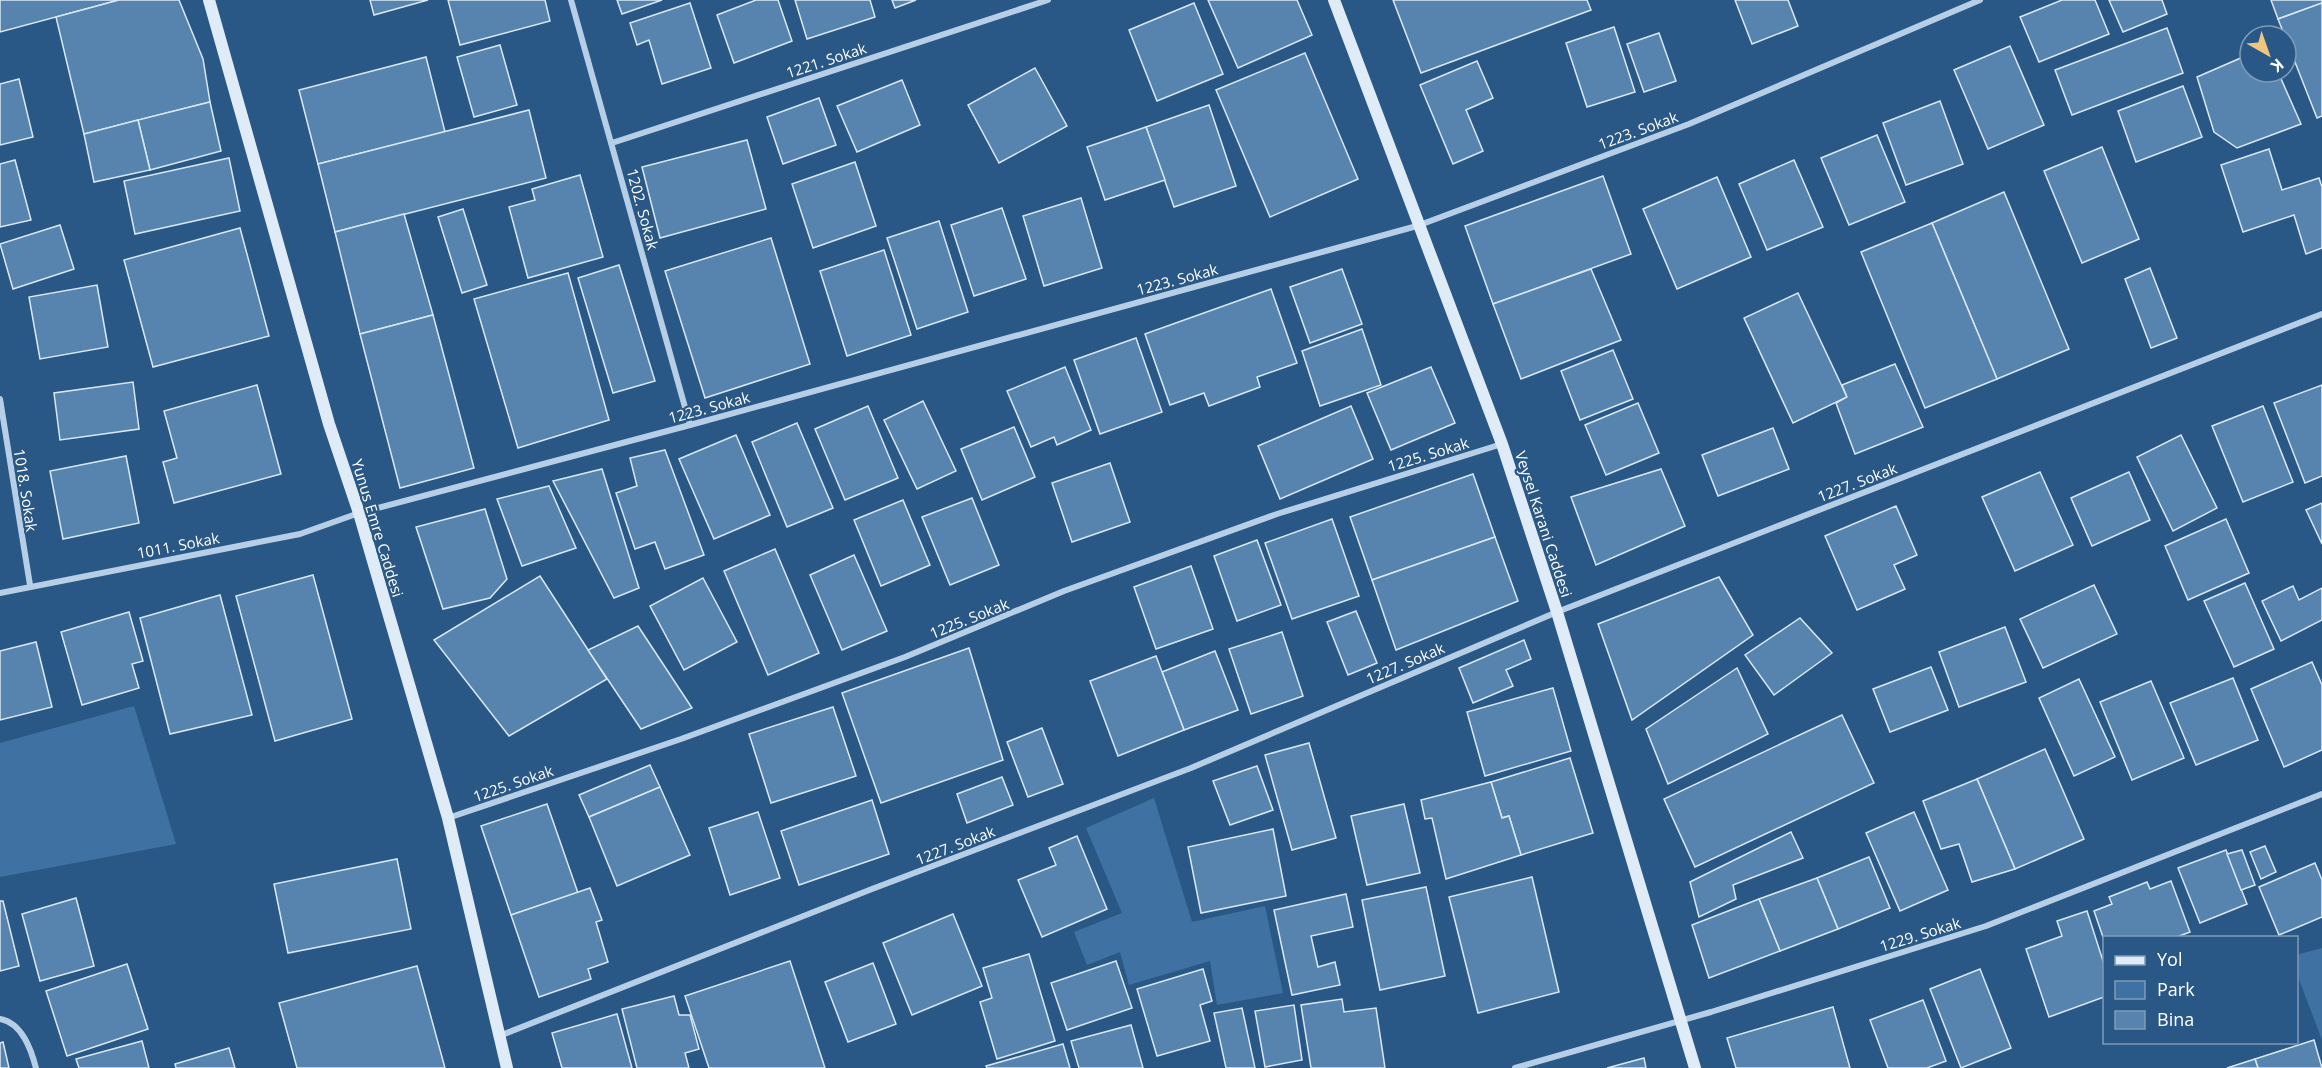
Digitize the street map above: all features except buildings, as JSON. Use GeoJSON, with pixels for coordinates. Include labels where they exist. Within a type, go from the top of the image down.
{"type":"FeatureCollection","features":[{"type":"Feature","properties":{"kind":"street","name":"Yunus Emre Caddesi"},"geometry":{"type":"LineString","coordinates":[[209,0],[329,424],[359,513],[448,818],[507,1068]]}},
{"type":"Feature","properties":{"kind":"street","name":"1202. Sokak"},"geometry":{"type":"LineString","coordinates":[[571,0],[690,425]]}},
{"type":"Feature","properties":{"kind":"street","name":"1221. Sokak"},"geometry":{"type":"LineString","coordinates":[[612,143],[1048,0]]}},
{"type":"Feature","properties":{"kind":"street","name":"Veysel Karani Caddesi"},"geometry":{"type":"LineString","coordinates":[[1334,0],[1417,226],[1502,444],[1557,612],[1695,1068]]}},
{"type":"Feature","properties":{"kind":"street","name":"1223. Sokak"},"geometry":{"type":"LineString","coordinates":[[359,513],[1417,226],[1689,124],[1980,0]]}},
{"type":"Feature","properties":{"kind":"street","name":"1227. Sokak"},"geometry":{"type":"LineString","coordinates":[[498,1036],[872,889],[1191,768],[1557,612],[2322,314]]}},
{"type":"Feature","properties":{"kind":"street","name":"1018. Sokak"},"geometry":{"type":"LineString","coordinates":[[0,399],[30,585]]}},
{"type":"Feature","properties":{"kind":"street","name":"1225. Sokak"},"geometry":{"type":"LineString","coordinates":[[448,818],[681,739],[894,661],[1064,591],[1277,514],[1502,444]]}},
{"type":"Feature","properties":{"kind":"street","name":"1011. Sokak"},"geometry":{"type":"LineString","coordinates":[[0,593],[30,585],[300,534],[359,513]]}},
{"type":"Feature","properties":{"kind":"street","name":"1229. Sokak"},"geometry":{"type":"LineString","coordinates":[[1515,1068],[1682,1020],[1986,926],[2322,794]]}},
{"type":"Feature","properties":{"kind":"street"},"geometry":{"type":"LineString","coordinates":[[0,1019],[16,1027],[31,1050],[36,1068]]}},
{"type":"Feature","properties":{"kind":"green space"},"geometry":{"type":"Polygon","coordinates":[[[134,706],[176,844],[0,877],[0,743],[134,706]]]}},
{"type":"Feature","properties":{"kind":"green space"},"geometry":{"type":"Polygon","coordinates":[[[1154,798],[1192,922],[1265,906],[1283,993],[1217,1005],[1210,961],[1129,985],[1120,952],[1087,965],[1074,932],[1122,913],[1086,828],[1154,798]]]}},
{"type":"Feature","properties":{"kind":"green space"},"geometry":{"type":"Polygon","coordinates":[[[2322,948],[2322,1040],[2298,977],[2298,954],[2322,948]]]}}]}
